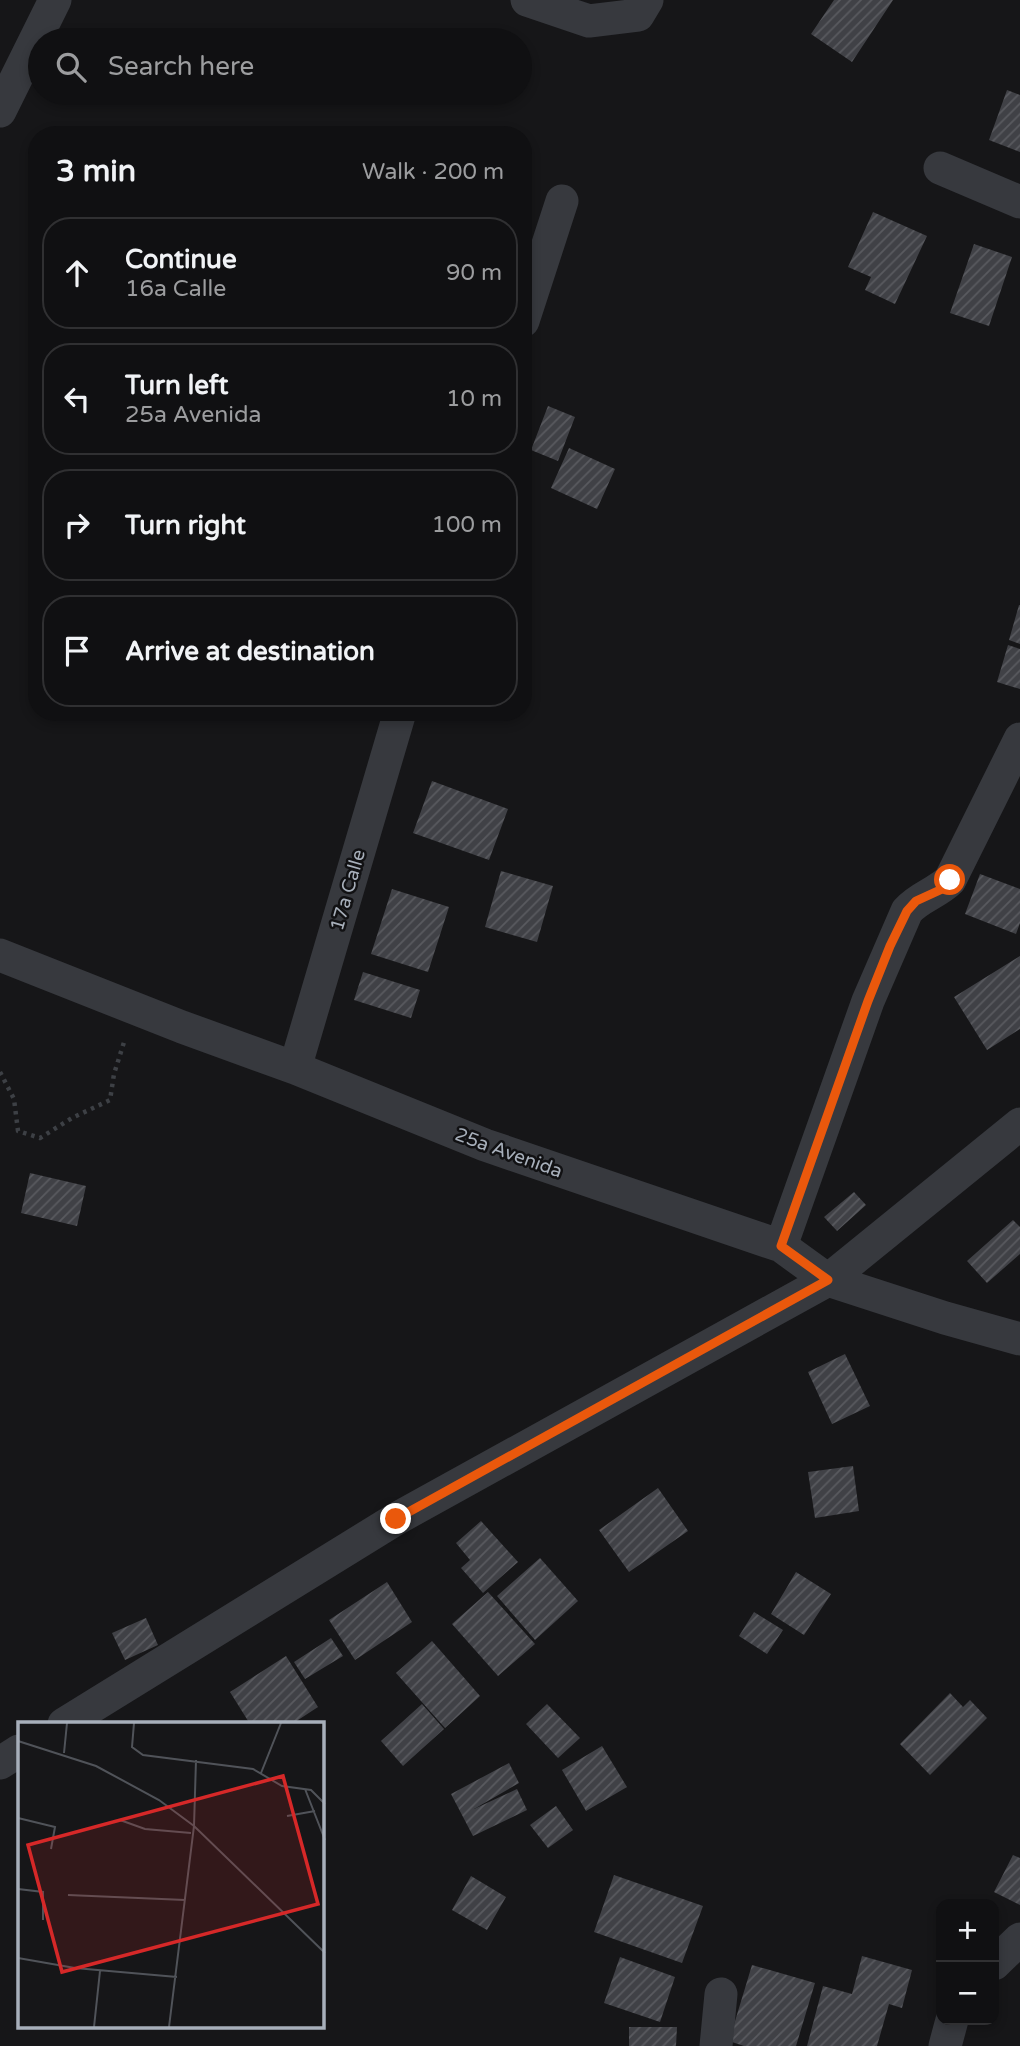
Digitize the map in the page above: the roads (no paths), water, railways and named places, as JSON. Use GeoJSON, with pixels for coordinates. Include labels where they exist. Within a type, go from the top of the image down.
{"type":"FeatureCollection","features":[{"type":"Feature","properties":{"kind":"street"},"geometry":{"type":"LineString","coordinates":[[41,28],[55,0]]}},
{"type":"Feature","properties":{"kind":"street"},"geometry":{"type":"LineString","coordinates":[[527,0],[589,21],[638,15],[647,0]]}},
{"type":"Feature","properties":{"kind":"street"},"geometry":{"type":"LineString","coordinates":[[0,111],[28,54]]}},
{"type":"Feature","properties":{"kind":"street"},"geometry":{"type":"LineString","coordinates":[[940,168],[1020,202]]}},
{"type":"Feature","properties":{"kind":"street"},"geometry":{"type":"LineString","coordinates":[[532,293],[562,201]]}},
{"type":"Feature","properties":{"kind":"street","name":"17a Calle"},"geometry":{"type":"LineString","coordinates":[[295,1068],[397,721]]}},
{"type":"Feature","properties":{"kind":"street"},"geometry":{"type":"LineString","coordinates":[[781,1246],[868,1001],[907,911],[916,901],[940,890],[950,880],[1020,739]]}},
{"type":"Feature","properties":{"kind":"street","name":"25a Avenida"},"geometry":{"type":"LineString","coordinates":[[0,955],[295,1068],[485,1145],[781,1246],[828,1280],[1020,1339]]}},
{"type":"Feature","properties":{"kind":"street"},"geometry":{"type":"LineString","coordinates":[[67,1722],[396,1519],[828,1280],[1020,1124]]}},
{"type":"Feature","properties":{"kind":"street"},"geometry":{"type":"LineString","coordinates":[[0,1763],[18,1752]]}},
{"type":"Feature","properties":{"kind":"street"},"geometry":{"type":"LineString","coordinates":[[996,1962],[1020,1939]]}},
{"type":"Feature","properties":{"kind":"street"},"geometry":{"type":"LineString","coordinates":[[716,2046],[721,1994]]}},
{"type":"Feature","properties":{"kind":"street"},"geometry":{"type":"LineString","coordinates":[[945,2046],[951,2025]]}}]}
